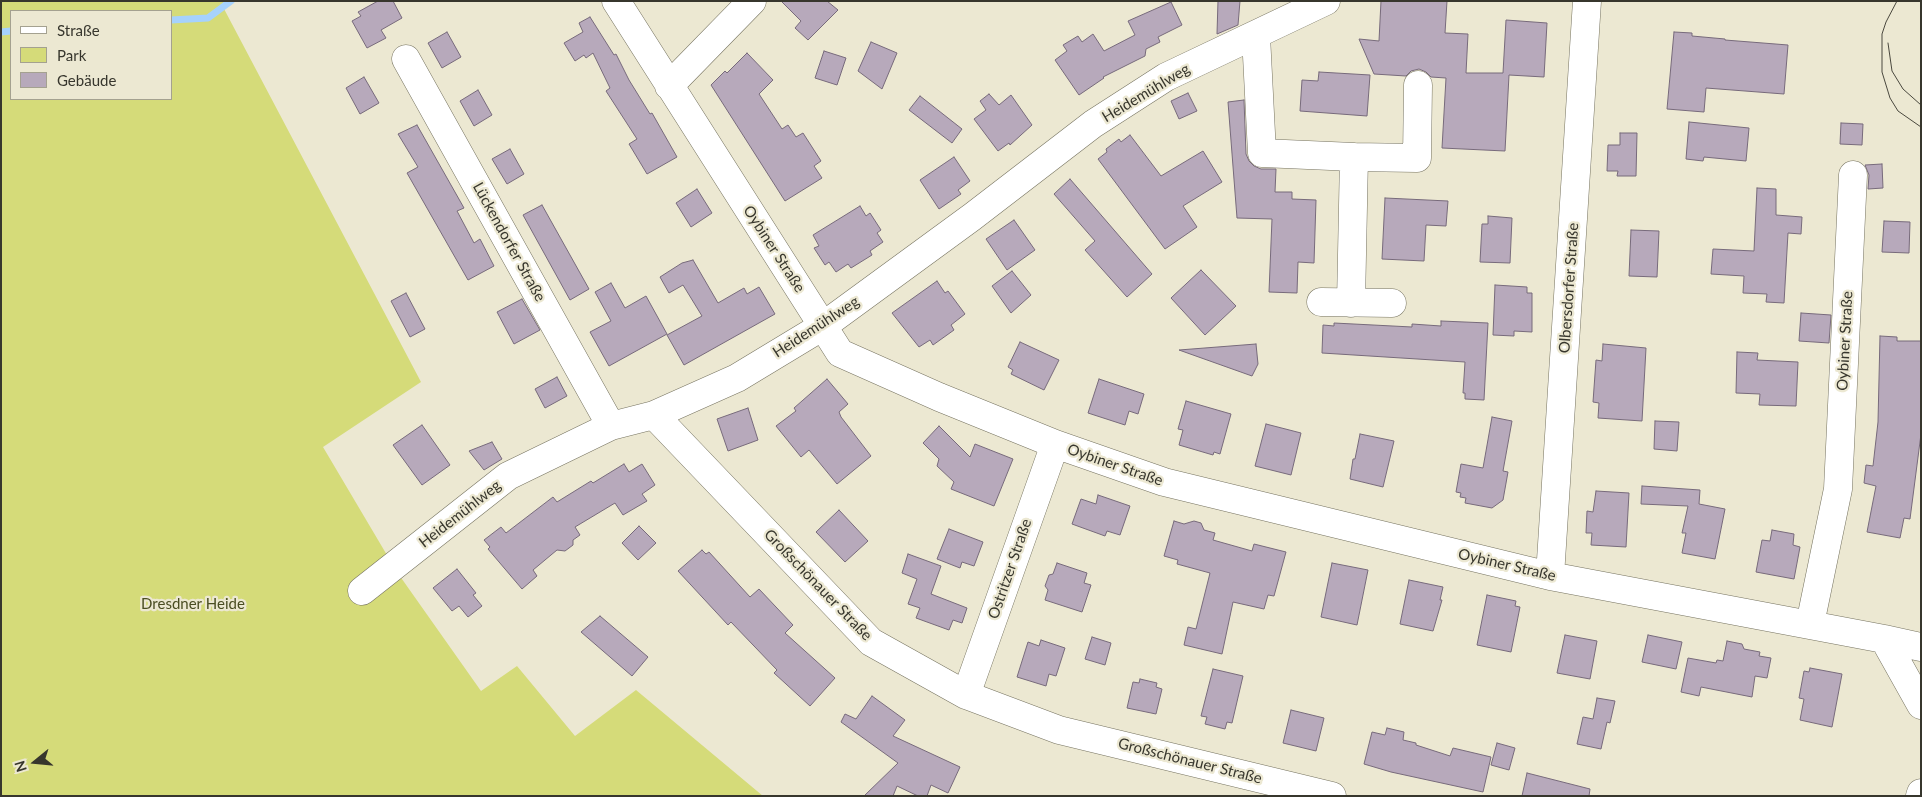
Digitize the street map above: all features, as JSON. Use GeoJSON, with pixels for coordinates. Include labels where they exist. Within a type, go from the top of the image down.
{"type":"FeatureCollection","features":[{"type":"Feature","properties":{"kind":"street","name":"Oybiner Straße"},"geometry":{"type":"LineString","coordinates":[[616,1],[840,353],[939,397],[1055,444],[1164,482],[1550,576],[1810,624],[1921,647]]}},
{"type":"Feature","properties":{"kind":"street"},"geometry":{"type":"LineString","coordinates":[[669,86],[752,1]]}},
{"type":"Feature","properties":{"kind":"street","name":"Heidemühlweg"},"geometry":{"type":"LineString","coordinates":[[362,591],[508,476],[611,426],[654,415],[737,378],[823,326],[972,217],[1093,124],[1166,77],[1256,36],[1326,1]]}},
{"type":"Feature","properties":{"kind":"street","name":"Olbersdorfer Straße"},"geometry":{"type":"LineString","coordinates":[[1550,576],[1587,1]]}},
{"type":"Feature","properties":{"kind":"street"},"geometry":{"type":"LineString","coordinates":[[1256,36],[1262,153],[1417,158],[1418,86]]}},
{"type":"Feature","properties":{"kind":"street","name":"Lückendorfer Straße"},"geometry":{"type":"LineString","coordinates":[[406,59],[611,426]]}},
{"type":"Feature","properties":{"kind":"street"},"geometry":{"type":"LineString","coordinates":[[1351,303],[1354,157]]}},
{"type":"Feature","properties":{"kind":"street","name":"Oybiner Straße"},"geometry":{"type":"LineString","coordinates":[[1810,624],[1838,489],[1853,175]]}},
{"type":"Feature","properties":{"kind":"street"},"geometry":{"type":"LineString","coordinates":[[1321,302],[1392,304]]}},
{"type":"Feature","properties":{"kind":"street","name":"Großschönauer Straße"},"geometry":{"type":"LineString","coordinates":[[654,415],[871,642],[966,695],[1059,730],[1332,796]]}},
{"type":"Feature","properties":{"kind":"street","name":"Ostritzer Straße"},"geometry":{"type":"LineString","coordinates":[[966,695],[1055,444]]}},
{"type":"Feature","properties":{"kind":"street"},"geometry":{"type":"LineString","coordinates":[[1884,640],[1921,705]]}},
{"type":"Feature","properties":{"kind":"green space","name":"Dresdner Heide"},"geometry":{"type":"Polygon","coordinates":[[[1,1],[224,1],[223,7],[421,382],[323,447],[397,572],[481,691],[517,666],[575,736],[636,690],[763,796],[1,796],[1,1]]]}},
{"type":"Feature","properties":{"kind":"building"},"geometry":{"type":"Polygon","coordinates":[[[378,1],[393,1],[402,18],[381,30],[386,38],[367,48],[352,21],[361,16],[358,12],[378,1]]]}},
{"type":"Feature","properties":{"kind":"building"},"geometry":{"type":"Polygon","coordinates":[[[781,1],[827,1],[838,10],[808,40],[795,28],[801,21],[781,1]]]}},
{"type":"Feature","properties":{"kind":"building"},"geometry":{"type":"Polygon","coordinates":[[[1218,1],[1240,1],[1238,25],[1217,34],[1218,1]]]}},
{"type":"Feature","properties":{"kind":"building"},"geometry":{"type":"Polygon","coordinates":[[[1381,1],[1447,1],[1445,33],[1468,34],[1466,73],[1503,73],[1506,20],[1547,23],[1544,77],[1509,75],[1505,151],[1442,148],[1446,78],[1431,77],[1419,69],[1411,71],[1406,76],[1374,74],[1359,39],[1379,41],[1381,1]]]}},
{"type":"Feature","properties":{"kind":"building"},"geometry":{"type":"Polygon","coordinates":[[[1171,2],[1182,25],[1158,37],[1160,42],[1146,49],[1145,56],[1103,77],[1079,95],[1055,60],[1067,51],[1063,45],[1078,36],[1082,42],[1093,34],[1104,51],[1135,35],[1128,21],[1171,2]]]}},
{"type":"Feature","properties":{"kind":"building"},"geometry":{"type":"Polygon","coordinates":[[[590,17],[614,55],[616,54],[629,80],[650,114],[652,113],[677,157],[647,174],[629,144],[637,139],[606,91],[610,88],[593,53],[586,58],[584,55],[575,61],[564,43],[583,32],[579,23],[590,17]]]}},
{"type":"Feature","properties":{"kind":"building"},"geometry":{"type":"Polygon","coordinates":[[[447,32],[461,57],[442,68],[428,43],[447,32]]]}},
{"type":"Feature","properties":{"kind":"building"},"geometry":{"type":"Polygon","coordinates":[[[1674,32],[1692,33],[1692,36],[1725,40],[1788,45],[1784,94],[1706,88],[1704,112],[1667,109],[1674,32]]]}},
{"type":"Feature","properties":{"kind":"building"},"geometry":{"type":"Polygon","coordinates":[[[871,42],[897,53],[882,89],[858,71],[871,42]]]}},
{"type":"Feature","properties":{"kind":"building"},"geometry":{"type":"Polygon","coordinates":[[[824,51],[846,58],[837,85],[815,78],[824,51]]]}},
{"type":"Feature","properties":{"kind":"building"},"geometry":{"type":"Polygon","coordinates":[[[747,53],[773,80],[759,94],[782,129],[788,125],[796,137],[803,133],[821,161],[814,166],[822,178],[785,201],[711,85],[725,71],[727,73],[747,53]]]}},
{"type":"Feature","properties":{"kind":"building"},"geometry":{"type":"Polygon","coordinates":[[[1319,72],[1370,75],[1367,116],[1300,111],[1302,80],[1318,81],[1319,72]]]}},
{"type":"Feature","properties":{"kind":"building"},"geometry":{"type":"Polygon","coordinates":[[[364,77],[379,103],[360,114],[346,88],[364,77]]]}},
{"type":"Feature","properties":{"kind":"building"},"geometry":{"type":"Polygon","coordinates":[[[478,90],[492,115],[474,126],[460,101],[478,90]]]}},
{"type":"Feature","properties":{"kind":"building"},"geometry":{"type":"Polygon","coordinates":[[[1188,93],[1197,111],[1179,119],[1171,101],[1188,93]]]}},
{"type":"Feature","properties":{"kind":"building"},"geometry":{"type":"Polygon","coordinates":[[[989,94],[999,105],[1011,95],[1032,125],[1010,145],[1009,143],[998,151],[974,119],[986,110],[980,101],[989,94]]]}},
{"type":"Feature","properties":{"kind":"building"},"geometry":{"type":"Polygon","coordinates":[[[920,96],[962,129],[952,143],[909,110],[920,96]]]}},
{"type":"Feature","properties":{"kind":"building"},"geometry":{"type":"Polygon","coordinates":[[[1244,100],[1246,154],[1249,161],[1261,169],[1276,169],[1275,192],[1292,192],[1292,199],[1316,200],[1314,263],[1298,262],[1297,293],[1269,292],[1272,219],[1237,218],[1228,102],[1244,100]]]}},
{"type":"Feature","properties":{"kind":"building"},"geometry":{"type":"Polygon","coordinates":[[[1689,122],[1749,128],[1746,161],[1704,157],[1703,161],[1686,159],[1689,122]]]}},
{"type":"Feature","properties":{"kind":"building"},"geometry":{"type":"Polygon","coordinates":[[[1841,123],[1863,124],[1862,145],[1840,144],[1841,123]]]}},
{"type":"Feature","properties":{"kind":"building"},"geometry":{"type":"Polygon","coordinates":[[[417,125],[464,208],[457,211],[474,243],[480,239],[494,266],[468,280],[407,173],[418,167],[398,134],[417,125]]]}},
{"type":"Feature","properties":{"kind":"building"},"geometry":{"type":"Polygon","coordinates":[[[1620,133],[1637,133],[1636,176],[1617,176],[1618,171],[1607,171],[1608,145],[1620,145],[1620,133]]]}},
{"type":"Feature","properties":{"kind":"building"},"geometry":{"type":"Polygon","coordinates":[[[1130,135],[1161,176],[1203,151],[1222,182],[1183,206],[1197,227],[1165,249],[1098,159],[1107,152],[1106,149],[1119,139],[1121,142],[1130,135]]]}},
{"type":"Feature","properties":{"kind":"building"},"geometry":{"type":"Polygon","coordinates":[[[510,149],[524,174],[507,184],[492,159],[510,149]]]}},
{"type":"Feature","properties":{"kind":"building"},"geometry":{"type":"Polygon","coordinates":[[[954,157],[970,181],[958,190],[961,194],[939,209],[920,180],[954,157]]]}},
{"type":"Feature","properties":{"kind":"building"},"geometry":{"type":"Polygon","coordinates":[[[1882,164],[1883,188],[1868,189],[1869,175],[1865,165],[1882,164]]]}},
{"type":"Feature","properties":{"kind":"building"},"geometry":{"type":"Polygon","coordinates":[[[1070,179],[1152,274],[1127,297],[1085,250],[1095,241],[1054,194],[1070,179]]]}},
{"type":"Feature","properties":{"kind":"building"},"geometry":{"type":"Polygon","coordinates":[[[1757,188],[1776,189],[1776,215],[1802,217],[1801,234],[1788,233],[1784,303],[1766,302],[1767,294],[1743,293],[1744,276],[1711,274],[1713,249],[1754,251],[1757,188]]]}},
{"type":"Feature","properties":{"kind":"building"},"geometry":{"type":"Polygon","coordinates":[[[697,189],[712,213],[691,227],[676,203],[697,189]]]}},
{"type":"Feature","properties":{"kind":"building"},"geometry":{"type":"Polygon","coordinates":[[[1385,198],[1448,201],[1446,226],[1426,225],[1424,261],[1382,259],[1385,198]]]}},
{"type":"Feature","properties":{"kind":"building"},"geometry":{"type":"Polygon","coordinates":[[[542,205],[589,289],[570,300],[523,215],[542,205]]]}},
{"type":"Feature","properties":{"kind":"building"},"geometry":{"type":"Polygon","coordinates":[[[860,206],[866,216],[870,213],[881,230],[877,233],[883,242],[870,251],[872,255],[851,268],[848,264],[836,272],[829,262],[825,265],[814,248],[819,246],[813,235],[860,206]]]}},
{"type":"Feature","properties":{"kind":"building"},"geometry":{"type":"Polygon","coordinates":[[[1488,216],[1512,218],[1510,263],[1480,262],[1482,224],[1488,224],[1488,216]]]}},
{"type":"Feature","properties":{"kind":"building"},"geometry":{"type":"Polygon","coordinates":[[[1014,220],[1035,250],[1007,270],[986,239],[1014,220]]]}},
{"type":"Feature","properties":{"kind":"building"},"geometry":{"type":"Polygon","coordinates":[[[1884,221],[1910,222],[1909,253],[1882,252],[1884,221]]]}},
{"type":"Feature","properties":{"kind":"building"},"geometry":{"type":"Polygon","coordinates":[[[1631,230],[1659,231],[1657,277],[1629,276],[1631,230]]]}},
{"type":"Feature","properties":{"kind":"building"},"geometry":{"type":"Polygon","coordinates":[[[693,260],[718,303],[744,288],[747,294],[759,287],[775,314],[684,365],[667,335],[702,316],[683,285],[669,293],[660,277],[682,263],[693,260]]]}},
{"type":"Feature","properties":{"kind":"building"},"geometry":{"type":"Polygon","coordinates":[[[1201,270],[1236,306],[1205,335],[1171,298],[1201,270]]]}},
{"type":"Feature","properties":{"kind":"building"},"geometry":{"type":"Polygon","coordinates":[[[1012,271],[1031,295],[1011,313],[992,286],[1012,271]]]}},
{"type":"Feature","properties":{"kind":"building"},"geometry":{"type":"Polygon","coordinates":[[[937,281],[945,293],[948,291],[965,314],[951,325],[954,330],[933,345],[930,340],[919,347],[892,313],[937,281]]]}},
{"type":"Feature","properties":{"kind":"building"},"geometry":{"type":"Polygon","coordinates":[[[611,283],[625,308],[646,296],[667,334],[609,366],[590,332],[611,321],[595,292],[611,283]]]}},
{"type":"Feature","properties":{"kind":"building"},"geometry":{"type":"Polygon","coordinates":[[[1495,285],[1527,287],[1527,293],[1532,293],[1532,332],[1514,331],[1514,336],[1493,335],[1495,285]]]}},
{"type":"Feature","properties":{"kind":"building"},"geometry":{"type":"Polygon","coordinates":[[[406,293],[425,329],[410,337],[391,301],[406,293]]]}},
{"type":"Feature","properties":{"kind":"building"},"geometry":{"type":"Polygon","coordinates":[[[522,299],[540,330],[514,344],[497,312],[522,299]]]}},
{"type":"Feature","properties":{"kind":"building"},"geometry":{"type":"Polygon","coordinates":[[[1801,313],[1831,315],[1829,343],[1799,341],[1801,313]]]}},
{"type":"Feature","properties":{"kind":"building"},"geometry":{"type":"Polygon","coordinates":[[[1441,321],[1488,323],[1484,400],[1465,399],[1465,393],[1463,393],[1465,362],[1322,353],[1323,325],[1334,326],[1334,323],[1412,327],[1412,324],[1441,326],[1441,321]]]}},
{"type":"Feature","properties":{"kind":"building"},"geometry":{"type":"Polygon","coordinates":[[[1880,336],[1897,337],[1897,341],[1921,341],[1921,434],[1910,519],[1904,518],[1900,538],[1867,532],[1876,486],[1864,483],[1866,465],[1873,466],[1878,422],[1880,336]]]}},
{"type":"Feature","properties":{"kind":"building"},"geometry":{"type":"Polygon","coordinates":[[[1020,342],[1059,360],[1044,390],[1011,374],[1013,370],[1008,367],[1020,342]]]}},
{"type":"Feature","properties":{"kind":"building"},"geometry":{"type":"Polygon","coordinates":[[[1256,344],[1258,364],[1252,376],[1179,350],[1256,344]]]}},
{"type":"Feature","properties":{"kind":"building"},"geometry":{"type":"Polygon","coordinates":[[[1603,344],[1646,348],[1642,421],[1598,418],[1599,403],[1593,402],[1596,360],[1602,361],[1603,344]]]}},
{"type":"Feature","properties":{"kind":"building"},"geometry":{"type":"Polygon","coordinates":[[[1737,352],[1758,353],[1757,360],[1798,362],[1796,406],[1759,405],[1760,394],[1736,393],[1737,352]]]}},
{"type":"Feature","properties":{"kind":"building"},"geometry":{"type":"Polygon","coordinates":[[[557,377],[567,396],[545,408],[535,389],[557,377]]]}},
{"type":"Feature","properties":{"kind":"building"},"geometry":{"type":"Polygon","coordinates":[[[827,379],[848,404],[839,412],[841,417],[871,456],[837,484],[809,450],[801,457],[776,426],[796,411],[794,408],[827,379]]]}},
{"type":"Feature","properties":{"kind":"building"},"geometry":{"type":"Polygon","coordinates":[[[1099,379],[1144,394],[1138,414],[1129,411],[1125,425],[1088,413],[1099,379]]]}},
{"type":"Feature","properties":{"kind":"building"},"geometry":{"type":"Polygon","coordinates":[[[1186,401],[1231,414],[1220,454],[1214,452],[1213,455],[1179,445],[1183,430],[1178,429],[1186,401]]]}},
{"type":"Feature","properties":{"kind":"building"},"geometry":{"type":"Polygon","coordinates":[[[748,408],[758,440],[728,451],[717,419],[748,408]]]}},
{"type":"Feature","properties":{"kind":"building"},"geometry":{"type":"Polygon","coordinates":[[[1492,417],[1512,421],[1503,471],[1508,472],[1503,500],[1492,508],[1465,503],[1466,498],[1460,497],[1461,493],[1456,492],[1461,464],[1483,468],[1492,417]]]}},
{"type":"Feature","properties":{"kind":"building"},"geometry":{"type":"Polygon","coordinates":[[[1655,421],[1679,422],[1677,451],[1654,449],[1655,421]]]}},
{"type":"Feature","properties":{"kind":"building"},"geometry":{"type":"Polygon","coordinates":[[[1266,424],[1301,433],[1291,475],[1255,466],[1266,424]]]}},
{"type":"Feature","properties":{"kind":"building"},"geometry":{"type":"Polygon","coordinates":[[[422,425],[450,465],[422,485],[393,445],[422,425]]]}},
{"type":"Feature","properties":{"kind":"building"},"geometry":{"type":"Polygon","coordinates":[[[939,426],[970,457],[975,444],[1013,459],[994,506],[951,489],[954,482],[937,466],[939,459],[923,443],[939,426]]]}},
{"type":"Feature","properties":{"kind":"building"},"geometry":{"type":"Polygon","coordinates":[[[1360,434],[1394,441],[1383,487],[1350,479],[1360,434]]]}},
{"type":"Feature","properties":{"kind":"building"},"geometry":{"type":"Polygon","coordinates":[[[492,442],[502,459],[484,470],[469,451],[492,442]]]}},
{"type":"Feature","properties":{"kind":"building"},"geometry":{"type":"Polygon","coordinates":[[[624,464],[629,472],[642,464],[655,485],[642,494],[647,501],[623,515],[615,503],[575,527],[580,535],[573,540],[573,545],[565,551],[557,550],[533,570],[537,576],[522,589],[488,549],[490,547],[484,540],[501,527],[506,533],[553,497],[557,502],[624,464]]]}},
{"type":"Feature","properties":{"kind":"building"},"geometry":{"type":"Polygon","coordinates":[[[1642,486],[1700,490],[1699,504],[1725,509],[1715,559],[1682,553],[1686,533],[1682,533],[1688,506],[1641,504],[1642,486]]]}},
{"type":"Feature","properties":{"kind":"building"},"geometry":{"type":"Polygon","coordinates":[[[1596,491],[1629,493],[1626,547],[1591,545],[1592,533],[1586,533],[1587,511],[1593,512],[1596,491]]]}},
{"type":"Feature","properties":{"kind":"building"},"geometry":{"type":"Polygon","coordinates":[[[1098,495],[1130,506],[1120,535],[1107,531],[1105,536],[1072,524],[1081,499],[1096,504],[1098,495]]]}},
{"type":"Feature","properties":{"kind":"building"},"geometry":{"type":"Polygon","coordinates":[[[839,510],[868,541],[845,562],[816,532],[839,510]]]}},
{"type":"Feature","properties":{"kind":"building"},"geometry":{"type":"Polygon","coordinates":[[[1174,521],[1184,524],[1194,521],[1201,523],[1204,530],[1215,533],[1213,540],[1252,551],[1254,544],[1286,552],[1274,596],[1268,595],[1264,609],[1233,602],[1222,654],[1184,645],[1188,627],[1196,629],[1210,573],[1177,564],[1178,560],[1164,556],[1174,521]]]}},
{"type":"Feature","properties":{"kind":"building"},"geometry":{"type":"Polygon","coordinates":[[[639,526],[656,543],[638,560],[622,543],[639,526]]]}},
{"type":"Feature","properties":{"kind":"building"},"geometry":{"type":"Polygon","coordinates":[[[949,529],[983,542],[974,566],[962,562],[960,568],[937,559],[949,529]]]}},
{"type":"Feature","properties":{"kind":"building"},"geometry":{"type":"Polygon","coordinates":[[[1772,530],[1794,534],[1793,545],[1800,547],[1794,579],[1756,572],[1762,540],[1770,541],[1772,530]]]}},
{"type":"Feature","properties":{"kind":"building"},"geometry":{"type":"Polygon","coordinates":[[[702,550],[706,554],[709,552],[750,597],[759,589],[793,625],[785,633],[835,678],[810,706],[774,673],[777,670],[731,622],[728,625],[678,571],[702,550]]]}},
{"type":"Feature","properties":{"kind":"building"},"geometry":{"type":"Polygon","coordinates":[[[908,554],[941,566],[931,594],[967,608],[962,623],[953,620],[949,630],[916,618],[920,608],[908,604],[917,579],[902,573],[908,554]]]}},
{"type":"Feature","properties":{"kind":"building"},"geometry":{"type":"Polygon","coordinates":[[[1057,563],[1087,573],[1084,583],[1091,585],[1082,612],[1045,600],[1048,590],[1045,586],[1049,575],[1053,574],[1057,563]]]}},
{"type":"Feature","properties":{"kind":"building"},"geometry":{"type":"Polygon","coordinates":[[[1332,563],[1368,570],[1357,625],[1321,617],[1332,563]]]}},
{"type":"Feature","properties":{"kind":"building"},"geometry":{"type":"Polygon","coordinates":[[[457,569],[476,593],[473,595],[482,606],[468,617],[459,606],[452,611],[433,588],[457,569]]]}},
{"type":"Feature","properties":{"kind":"building"},"geometry":{"type":"Polygon","coordinates":[[[1409,580],[1443,587],[1440,600],[1442,600],[1433,631],[1400,624],[1409,580]]]}},
{"type":"Feature","properties":{"kind":"building"},"geometry":{"type":"Polygon","coordinates":[[[1487,595],[1516,601],[1515,606],[1520,607],[1511,652],[1477,645],[1487,595]]]}},
{"type":"Feature","properties":{"kind":"building"},"geometry":{"type":"Polygon","coordinates":[[[600,616],[648,657],[632,676],[581,632],[600,616]]]}},
{"type":"Feature","properties":{"kind":"building"},"geometry":{"type":"Polygon","coordinates":[[[1565,635],[1597,641],[1590,679],[1557,673],[1565,635]]]}},
{"type":"Feature","properties":{"kind":"building"},"geometry":{"type":"Polygon","coordinates":[[[1648,635],[1682,642],[1676,669],[1642,662],[1648,635]]]}},
{"type":"Feature","properties":{"kind":"building"},"geometry":{"type":"Polygon","coordinates":[[[1092,637],[1111,643],[1105,665],[1085,659],[1092,637]]]}},
{"type":"Feature","properties":{"kind":"building"},"geometry":{"type":"Polygon","coordinates":[[[1041,640],[1065,648],[1056,676],[1049,674],[1046,686],[1017,677],[1028,642],[1039,646],[1041,640]]]}},
{"type":"Feature","properties":{"kind":"building"},"geometry":{"type":"Polygon","coordinates":[[[1727,641],[1742,644],[1744,649],[1760,652],[1759,656],[1771,658],[1767,678],[1755,676],[1752,697],[1701,687],[1699,696],[1681,692],[1688,658],[1716,663],[1717,660],[1723,661],[1727,641]]]}},
{"type":"Feature","properties":{"kind":"building"},"geometry":{"type":"Polygon","coordinates":[[[1810,668],[1842,674],[1832,727],[1800,720],[1804,699],[1799,698],[1804,671],[1809,672],[1810,668]]]}},
{"type":"Feature","properties":{"kind":"building"},"geometry":{"type":"Polygon","coordinates":[[[1213,669],[1243,676],[1232,723],[1227,722],[1225,729],[1205,724],[1207,717],[1201,716],[1213,669]]]}},
{"type":"Feature","properties":{"kind":"building"},"geometry":{"type":"Polygon","coordinates":[[[1140,679],[1157,683],[1156,687],[1162,689],[1156,714],[1127,708],[1133,682],[1139,683],[1140,679]]]}},
{"type":"Feature","properties":{"kind":"building"},"geometry":{"type":"Polygon","coordinates":[[[872,696],[905,720],[893,736],[960,767],[948,793],[931,785],[927,796],[918,796],[897,786],[893,796],[864,796],[898,763],[841,722],[845,714],[856,719],[872,696]]]}},
{"type":"Feature","properties":{"kind":"building"},"geometry":{"type":"Polygon","coordinates":[[[1597,698],[1615,701],[1610,723],[1607,722],[1601,749],[1577,744],[1583,717],[1593,719],[1597,698]]]}},
{"type":"Feature","properties":{"kind":"building"},"geometry":{"type":"Polygon","coordinates":[[[1291,710],[1324,718],[1316,751],[1283,743],[1291,710]]]}},
{"type":"Feature","properties":{"kind":"building"},"geometry":{"type":"Polygon","coordinates":[[[1387,728],[1404,732],[1403,740],[1450,756],[1453,748],[1491,757],[1483,792],[1391,772],[1364,764],[1372,732],[1385,735],[1387,728]]]}},
{"type":"Feature","properties":{"kind":"building"},"geometry":{"type":"Polygon","coordinates":[[[1497,743],[1515,748],[1509,770],[1491,765],[1497,743]]]}},
{"type":"Feature","properties":{"kind":"building"},"geometry":{"type":"Polygon","coordinates":[[[1527,773],[1590,789],[1589,796],[1522,796],[1527,773]]]}},
{"type":"Feature","properties":{"kind":"waterway"},"geometry":{"type":"LineString","coordinates":[[172,20],[208,18],[231,1]]}},
{"type":"Feature","properties":{"kind":"waterway"},"geometry":{"type":"LineString","coordinates":[[1,32],[10,31]]}},
{"type":"Feature","properties":{"kind":"tram line"},"geometry":{"type":"LineString","coordinates":[[1897,1],[1882,34],[1882,72],[1890,98],[1898,111],[1921,127]]}},
{"type":"Feature","properties":{"kind":"tram line"},"geometry":{"type":"LineString","coordinates":[[1888,43],[1892,71],[1903,89],[1921,105]]}}]}
